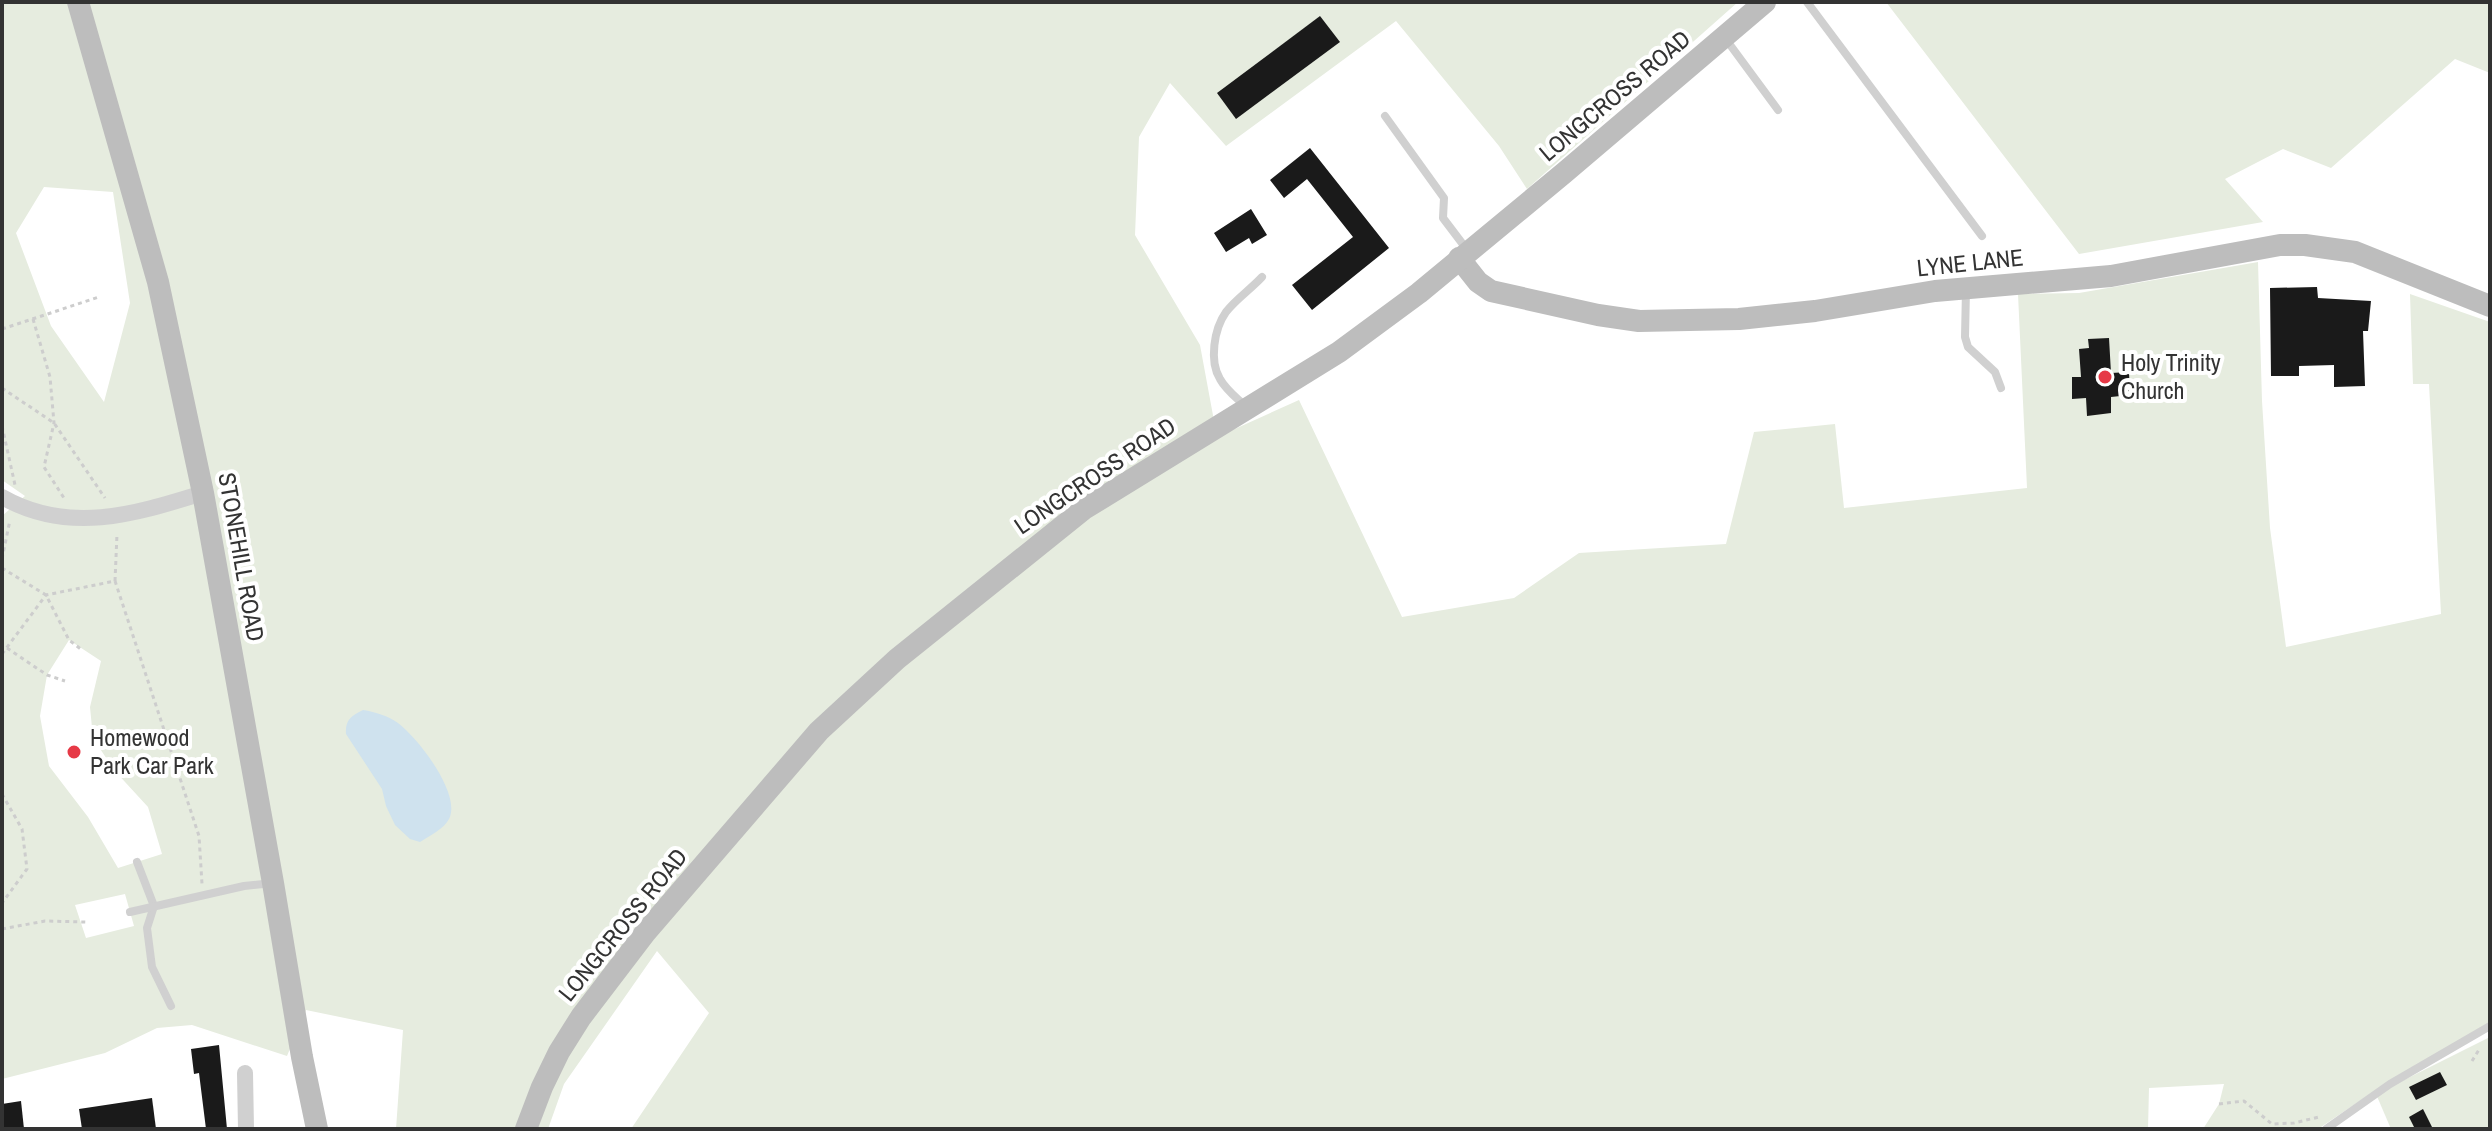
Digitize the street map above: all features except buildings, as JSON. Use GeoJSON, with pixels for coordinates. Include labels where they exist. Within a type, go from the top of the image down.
{"type":"FeatureCollection","features":[{"type":"Feature","properties":{"kind":"street","name":"STONEHILL ROAD"},"geometry":{"type":"LineString","coordinates":[[78,2],[158,282],[203,493],[317,1129]]}},
{"type":"Feature","properties":{"kind":"street","name":"LONGCROSS ROAD"},"geometry":{"type":"LineString","coordinates":[[526,1129],[542,1087],[581,1017],[645,933],[819,731],[908,650],[1084,509],[1339,352],[1419,293],[1765,2]]}},
{"type":"Feature","properties":{"kind":"street","name":"LYNE LANE"},"geometry":{"type":"LineString","coordinates":[[1464,255],[1478,282],[1491,291],[1639,321],[1739,319],[1966,288],[2111,276],[2280,245],[2355,252],[2490,306]]}},
{"type":"Feature","properties":{"kind":"street"},"geometry":{"type":"LineString","coordinates":[[2,497],[63,519],[117,517],[203,493]]}},
{"type":"Feature","properties":{"kind":"street"},"geometry":{"type":"LineString","coordinates":[[245,1073],[246,1129]]}},
{"type":"Feature","properties":{"kind":"lane"},"geometry":{"type":"LineString","coordinates":[[1807,2],[1982,236]]}},
{"type":"Feature","properties":{"kind":"lane"},"geometry":{"type":"LineString","coordinates":[[1724,37],[1778,110]]}},
{"type":"Feature","properties":{"kind":"lane"},"geometry":{"type":"LineString","coordinates":[[1385,116],[1444,198],[1443,218],[1464,255]]}},
{"type":"Feature","properties":{"kind":"lane"},"geometry":{"type":"LineString","coordinates":[[1247,407],[1220,379],[1214,367],[1214,351],[1225,314],[1262,277]]}},
{"type":"Feature","properties":{"kind":"lane"},"geometry":{"type":"LineString","coordinates":[[1966,288],[1965,337],[1968,347],[1987,363],[2001,388]]}},
{"type":"Feature","properties":{"kind":"lane"},"geometry":{"type":"LineString","coordinates":[[137,862],[154,906],[147,928],[152,967],[171,1006]]}},
{"type":"Feature","properties":{"kind":"lane"},"geometry":{"type":"LineString","coordinates":[[130,912],[273,883]]}},
{"type":"Feature","properties":{"kind":"lane"},"geometry":{"type":"LineString","coordinates":[[2326,1129],[2390,1084],[2490,1026]]}},
{"type":"Feature","properties":{"kind":"path"},"geometry":{"type":"LineString","coordinates":[[2,329],[99,297]]}},
{"type":"Feature","properties":{"kind":"path"},"geometry":{"type":"LineString","coordinates":[[33,319],[50,377],[54,423],[44,467],[68,505]]}},
{"type":"Feature","properties":{"kind":"path"},"geometry":{"type":"LineString","coordinates":[[2,388],[54,423],[117,517],[115,581],[199,836],[203,895]]}},
{"type":"Feature","properties":{"kind":"path"},"geometry":{"type":"LineString","coordinates":[[2,568],[46,595],[69,640],[82,650]]}},
{"type":"Feature","properties":{"kind":"path"},"geometry":{"type":"LineString","coordinates":[[2,654],[46,595],[115,581]]}},
{"type":"Feature","properties":{"kind":"path"},"geometry":{"type":"LineString","coordinates":[[7,648],[47,675],[65,681]]}},
{"type":"Feature","properties":{"kind":"path"},"geometry":{"type":"LineString","coordinates":[[2,794],[22,829],[27,869],[2,903]]}},
{"type":"Feature","properties":{"kind":"path"},"geometry":{"type":"LineString","coordinates":[[2,929],[45,921],[86,922]]}},
{"type":"Feature","properties":{"kind":"path"},"geometry":{"type":"LineString","coordinates":[[2219,1104],[2244,1101],[2272,1124],[2294,1123],[2354,1109]]}},
{"type":"Feature","properties":{"kind":"shaded area"},"geometry":{"type":"Polygon","coordinates":[[[2,2],[1738,2],[1527,189],[1499,146],[1396,21],[1226,146],[1170,83],[1139,137],[1135,235],[1200,345],[1217,437],[1299,400],[1402,617],[1514,598],[1579,553],[1726,544],[1754,432],[1835,424],[1844,508],[2027,488],[2018,294],[2079,293],[2258,262],[2270,528],[2286,647],[2441,614],[2429,384],[2413,384],[2410,294],[2490,322],[2490,1022],[2318,1129],[2203,1129],[2219,1104],[2224,1084],[2149,1088],[2148,1129],[631,1129],[709,1013],[657,951],[564,1084],[548,1129],[396,1129],[403,1030],[306,1010],[287,1056],[192,1025],[157,1028],[105,1053],[2,1079],[2,516],[25,496],[2,480],[2,2]],[[44,187],[16,233],[51,326],[104,402],[130,303],[113,192],[44,187]],[[69,640],[47,675],[40,716],[49,766],[88,817],[118,868],[162,854],[148,807],[114,770],[93,738],[90,707],[101,661],[69,640]],[[125,894],[75,905],[86,938],[134,926],[125,894]]]}},
{"type":"Feature","properties":{"kind":"shaded area"},"geometry":{"type":"Polygon","coordinates":[[[1886,2],[2490,2],[2490,73],[2455,59],[2331,168],[2283,149],[2225,179],[2263,222],[2079,254],[1886,2]]]}},
{"type":"Feature","properties":{"kind":"shaded area"},"geometry":{"type":"Polygon","coordinates":[[[2490,1037],[2490,1129],[2391,1129],[2376,1094],[2490,1037]]]}},
{"type":"Feature","properties":{"kind":"water"},"geometry":{"type":"Polygon","coordinates":[[[363,710],[386,716],[406,730],[444,781],[451,808],[449,819],[420,842],[410,839],[395,825],[382,789],[346,734],[350,719],[363,710]]]}},
{"type":"Feature","properties":{"kind":"place","name":"Holy Trinity Church"},"geometry":{"type":"Point","coordinates":[2105,377]}},
{"type":"Feature","properties":{"kind":"place","name":"Homewood Park Car Park"},"geometry":{"type":"Point","coordinates":[74,752]}}]}
